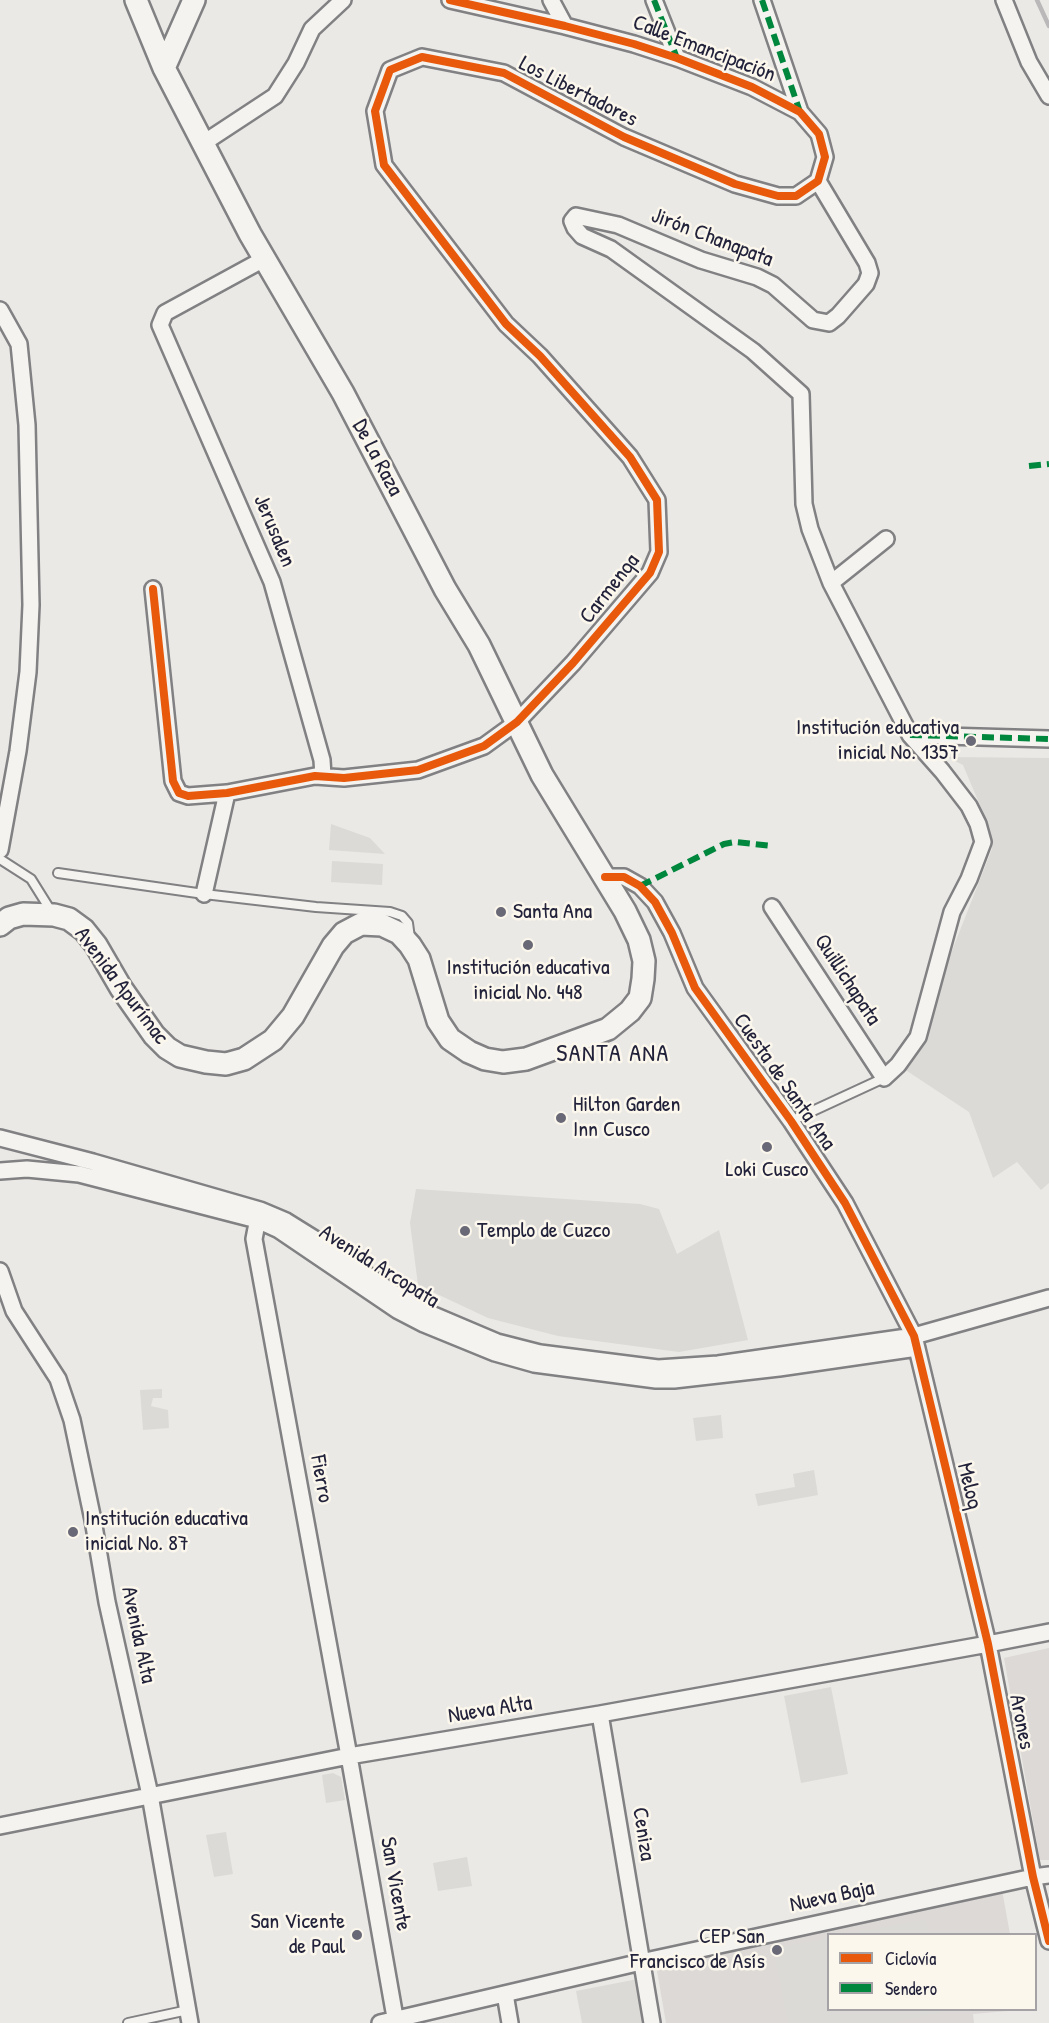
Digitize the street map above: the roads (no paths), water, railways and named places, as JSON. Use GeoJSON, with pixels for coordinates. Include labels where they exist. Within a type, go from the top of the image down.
{"type":"FeatureCollection","features":[{"type":"Feature","properties":{"kind":"main road","name":"De La Raza"},"geometry":{"type":"LineString","coordinates":[[136,0],[164,68],[202,144],[264,258],[343,393],[445,589],[479,645],[542,775],[625,911]]}},
{"type":"Feature","properties":{"kind":"main road"},"geometry":{"type":"LineString","coordinates":[[164,68],[194,0]]}},
{"type":"Feature","properties":{"kind":"main road","name":"Avenida Apurímac"},"geometry":{"type":"LineString","coordinates":[[0,925],[9,918],[23,914],[54,915],[69,919],[84,930],[96,945],[121,988],[153,1035],[167,1048],[180,1056],[226,1064],[244,1059],[273,1040],[294,1016],[333,946],[344,933],[361,924],[382,925],[399,933],[419,959],[438,1021],[450,1039],[469,1052],[485,1059],[503,1062],[526,1059],[608,1029],[630,1011],[640,998],[644,961],[639,940],[625,911]]}},
{"type":"Feature","properties":{"kind":"street"},"geometry":{"type":"LineString","coordinates":[[202,144],[275,96],[296,63],[312,29],[343,0]]}},
{"type":"Feature","properties":{"kind":"street","name":"Calle Emancipación"},"geometry":{"type":"LineString","coordinates":[[450,0],[634,44],[752,87],[800,112]]}},
{"type":"Feature","properties":{"kind":"street"},"geometry":{"type":"LineString","coordinates":[[551,0],[565,26]]}},
{"type":"Feature","properties":{"kind":"street"},"geometry":{"type":"LineString","coordinates":[[654,0],[677,58]]}},
{"type":"Feature","properties":{"kind":"street"},"geometry":{"type":"LineString","coordinates":[[762,0],[800,112],[819,134],[825,157],[818,181]]}},
{"type":"Feature","properties":{"kind":"street"},"geometry":{"type":"LineString","coordinates":[[1004,0],[1029,62],[1049,96]]}},
{"type":"Feature","properties":{"kind":"street","name":"Los Libertadores"},"geometry":{"type":"LineString","coordinates":[[630,457],[540,356],[506,324],[384,165],[375,111],[390,70],[422,57],[504,73],[624,137],[735,184],[778,196],[796,196],[818,181]]}},
{"type":"Feature","properties":{"kind":"street","name":"Jirón Chanapata"},"geometry":{"type":"LineString","coordinates":[[818,181],[867,262],[870,273],[866,284],[838,316],[829,322],[813,320],[773,285],[758,277],[701,260],[618,225],[576,216],[572,221],[582,236],[610,249],[753,351],[801,394],[804,504],[810,529],[831,583]]}},
{"type":"Feature","properties":{"kind":"street","name":"Jerusalen"},"geometry":{"type":"LineString","coordinates":[[264,258],[165,313],[160,325],[272,582],[322,760],[323,776]]}},
{"type":"Feature","properties":{"kind":"street"},"geometry":{"type":"LineString","coordinates":[[0,309],[19,344],[27,425],[31,605],[28,672],[16,762],[0,850]]}},
{"type":"Feature","properties":{"kind":"street","name":"Carmenqa"},"geometry":{"type":"LineString","coordinates":[[153,589],[173,781],[179,793],[188,796],[227,793],[323,776],[344,778],[418,770],[484,746],[518,722],[573,663],[650,573],[659,552],[657,500],[630,457]]}},
{"type":"Feature","properties":{"kind":"street"},"geometry":{"type":"LineString","coordinates":[[884,1078],[898,1065],[918,1037],[952,912],[969,879],[983,842],[978,824],[969,806],[910,735],[831,583],[886,539]]}},
{"type":"Feature","properties":{"kind":"street"},"geometry":{"type":"LineString","coordinates":[[910,735],[1049,739]]}},
{"type":"Feature","properties":{"kind":"street"},"geometry":{"type":"LineString","coordinates":[[204,894],[227,793]]}},
{"type":"Feature","properties":{"kind":"street","name":"Cuesta de Santa Ana"},"geometry":{"type":"LineString","coordinates":[[605,877],[624,877],[640,886],[655,902],[672,933],[695,988],[791,1121],[845,1203],[915,1342]]}},
{"type":"Feature","properties":{"kind":"street","name":"Quillichapata"},"geometry":{"type":"LineString","coordinates":[[772,907],[884,1078]]}},
{"type":"Feature","properties":{"kind":"street","name":"Avenida Arcopata"},"geometry":{"type":"LineString","coordinates":[[0,1138],[93,1162],[259,1215],[397,1310],[424,1324],[495,1353],[534,1364],[645,1379],[674,1380],[779,1368],[915,1342],[1049,1298]]}},
{"type":"Feature","properties":{"kind":"street","name":"Avenida Arcopata"},"geometry":{"type":"LineString","coordinates":[[0,1171],[36,1170],[79,1174],[259,1215]]}},
{"type":"Feature","properties":{"kind":"street","name":"Fierro"},"geometry":{"type":"LineString","coordinates":[[259,1215],[254,1239],[349,1756]]}},
{"type":"Feature","properties":{"kind":"street","name":"Avenida Alta"},"geometry":{"type":"LineString","coordinates":[[0,1271],[7,1314],[58,1379],[72,1420],[107,1602],[150,1795],[189,2017]]}},
{"type":"Feature","properties":{"kind":"street","name":"Meloq"},"geometry":{"type":"LineString","coordinates":[[915,1342],[988,1644]]}},
{"type":"Feature","properties":{"kind":"street","name":"Nueva Alta"},"geometry":{"type":"LineString","coordinates":[[0,1826],[349,1756],[600,1714],[1049,1632]]}},
{"type":"Feature","properties":{"kind":"street","name":"Arones"},"geometry":{"type":"LineString","coordinates":[[988,1644],[1032,1877],[1049,1941]]}},
{"type":"Feature","properties":{"kind":"street","name":"Ceniza"},"geometry":{"type":"LineString","coordinates":[[600,1714],[652,2023]]}},
{"type":"Feature","properties":{"kind":"street","name":"San Vicente"},"geometry":{"type":"LineString","coordinates":[[349,1756],[396,2021]]}},
{"type":"Feature","properties":{"kind":"street","name":"Nueva Baja"},"geometry":{"type":"LineString","coordinates":[[380,2023],[641,1962],[1049,1875]]}},
{"type":"Feature","properties":{"kind":"street"},"geometry":{"type":"LineString","coordinates":[[505,1994],[510,2023]]}},
{"type":"Feature","properties":{"kind":"lane"},"geometry":{"type":"LineString","coordinates":[[0,859],[31,879],[54,915]]}},
{"type":"Feature","properties":{"kind":"lane"},"geometry":{"type":"LineString","coordinates":[[58,873],[204,894],[316,907],[390,912],[402,916],[408,923],[410,945]]}},
{"type":"Feature","properties":{"kind":"lane"},"geometry":{"type":"LineString","coordinates":[[791,1121],[884,1078]]}},
{"type":"Feature","properties":{"kind":"lane"},"geometry":{"type":"LineString","coordinates":[[128,2023],[189,2017]]}},
{"type":"Feature","properties":{"kind":"waterway"},"geometry":{"type":"LineString","coordinates":[[1037,0],[1049,26]]}},
{"type":"Feature","properties":{"kind":"place","name":"Institución educativa inicial No. 1357"},"geometry":{"type":"Point","coordinates":[971,741]}},
{"type":"Feature","properties":{"kind":"place","name":"Santa Ana"},"geometry":{"type":"Point","coordinates":[501,912]}},
{"type":"Feature","properties":{"kind":"place","name":"Institución educativa inicial No. 448"},"geometry":{"type":"Point","coordinates":[528,945]}},
{"type":"Feature","properties":{"kind":"place","name":"Hilton Garden Inn Cusco"},"geometry":{"type":"Point","coordinates":[561,1118]}},
{"type":"Feature","properties":{"kind":"place","name":"Loki Cusco"},"geometry":{"type":"Point","coordinates":[767,1147]}},
{"type":"Feature","properties":{"kind":"place","name":"Templo de Cuzco"},"geometry":{"type":"Point","coordinates":[465,1231]}},
{"type":"Feature","properties":{"kind":"place","name":"Institución educativa inicial No. 87"},"geometry":{"type":"Point","coordinates":[73,1532]}},
{"type":"Feature","properties":{"kind":"place","name":"San Vicente de Paul"},"geometry":{"type":"Point","coordinates":[357,1935]}},
{"type":"Feature","properties":{"kind":"place","name":"CEP San Francisco de Asís"},"geometry":{"type":"Point","coordinates":[777,1950]}},
{"type":"Feature","properties":{"kind":"district","name":"SANTA ANA"},"geometry":{"type":"Point","coordinates":[613,1055]}}]}
